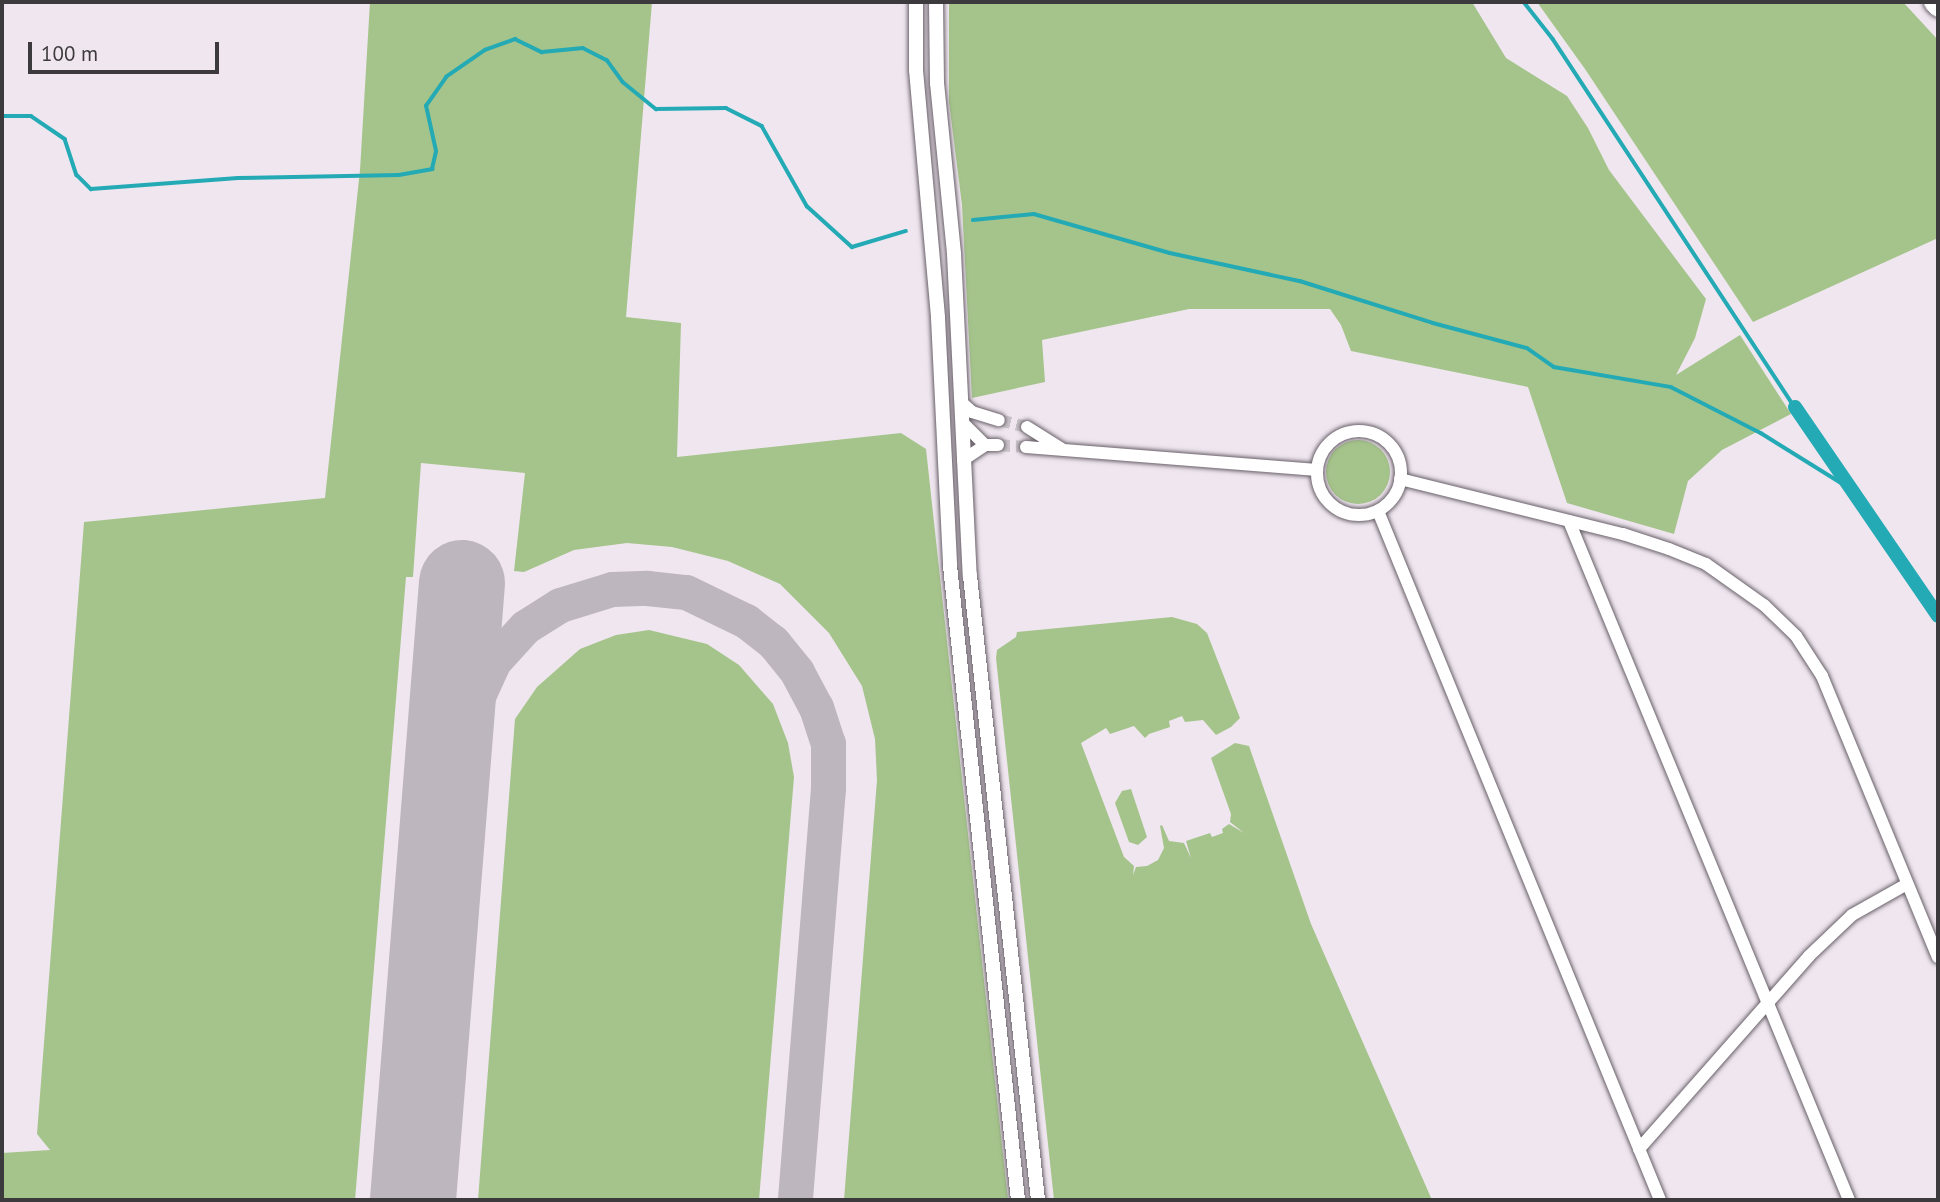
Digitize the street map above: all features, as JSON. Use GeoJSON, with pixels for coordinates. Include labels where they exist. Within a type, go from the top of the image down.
{"type":"FeatureCollection","features":[{"type":"Feature","properties":{"kind":"highway"},"geometry":{"type":"LineString","coordinates":[[1933,2],[1938,7]]}},
{"type":"Feature","properties":{"kind":"street"},"geometry":{"type":"LineString","coordinates":[[916,2],[919,125],[934,257],[948,541],[1018,1200]]}},
{"type":"Feature","properties":{"kind":"street"},"geometry":{"type":"LineString","coordinates":[[936,2],[937,83],[954,254],[963,460],[974,615],[1038,1200]]}},
{"type":"Feature","properties":{"kind":"street"},"geometry":{"type":"LineString","coordinates":[[961,402],[972,412],[999,420]]}},
{"type":"Feature","properties":{"kind":"street"},"geometry":{"type":"LineString","coordinates":[[961,422],[992,445],[963,460]]}},
{"type":"Feature","properties":{"kind":"street"},"geometry":{"type":"LineString","coordinates":[[1027,427],[1062,449]]}},
{"type":"Feature","properties":{"kind":"street"},"geometry":{"type":"LineString","coordinates":[[1363,431],[1377,435],[1396,453],[1400,479],[1393,498],[1378,511],[1353,515],[1331,504],[1322,494],[1317,470],[1327,445],[1338,437],[1363,431]]}},
{"type":"Feature","properties":{"kind":"street"},"geometry":{"type":"LineString","coordinates":[[1026,447],[1317,470]]}},
{"type":"Feature","properties":{"kind":"street"},"geometry":{"type":"LineString","coordinates":[[1400,479],[1623,534],[1706,564],[1765,605],[1796,636],[1822,676],[1938,957]]}},
{"type":"Feature","properties":{"kind":"street"},"geometry":{"type":"LineString","coordinates":[[1378,511],[1660,1200]]}},
{"type":"Feature","properties":{"kind":"street"},"geometry":{"type":"LineString","coordinates":[[1569,521],[1849,1200]]}},
{"type":"Feature","properties":{"kind":"street"},"geometry":{"type":"LineString","coordinates":[[956,618],[974,615]]}},
{"type":"Feature","properties":{"kind":"street"},"geometry":{"type":"LineString","coordinates":[[957,640],[976,638]]}},
{"type":"Feature","properties":{"kind":"street"},"geometry":{"type":"LineString","coordinates":[[1639,1149],[1809,956],[1852,915],[1907,884]]}},
{"type":"Feature","properties":{"kind":"green space"},"geometry":{"type":"Polygon","coordinates":[[[370,2],[652,2],[626,317],[681,323],[677,457],[901,433],[926,449],[1008,1200],[844,1200],[877,780],[875,739],[862,686],[829,633],[780,584],[728,561],[672,547],[627,543],[574,550],[524,572],[514,571],[525,473],[421,463],[413,577],[406,577],[355,1200],[2,1200],[2,1153],[50,1150],[37,1134],[84,522],[325,498],[360,170],[370,2]]]}},
{"type":"Feature","properties":{"kind":"green space"},"geometry":{"type":"Polygon","coordinates":[[[949,2],[1472,2],[1506,58],[1567,96],[1588,128],[1609,170],[1706,299],[1695,338],[1676,375],[1740,335],[1791,414],[1722,450],[1688,481],[1674,534],[1567,503],[1528,387],[1351,351],[1341,325],[1330,309],[1189,309],[1042,340],[1045,382],[972,398],[962,205],[949,102],[949,2]]]}},
{"type":"Feature","properties":{"kind":"green space"},"geometry":{"type":"Polygon","coordinates":[[[1537,2],[1903,2],[1938,40],[1938,238],[1753,322],[1585,69],[1537,2]]]}},
{"type":"Feature","properties":{"kind":"green space"},"geometry":{"type":"Polygon","coordinates":[[[1358,440],[1376,446],[1384,454],[1390,472],[1384,490],[1376,498],[1358,504],[1340,498],[1332,490],[1326,472],[1332,454],[1340,446],[1358,440]]]}},
{"type":"Feature","properties":{"kind":"green space"},"geometry":{"type":"Polygon","coordinates":[[[1172,617],[1197,624],[1207,633],[1240,718],[1231,727],[1216,735],[1203,720],[1185,722],[1182,716],[1169,721],[1170,727],[1145,738],[1134,726],[1110,734],[1106,728],[1081,743],[1124,857],[1134,866],[1133,875],[1136,867],[1147,866],[1158,860],[1164,848],[1162,825],[1169,841],[1184,843],[1191,858],[1186,841],[1210,833],[1212,837],[1223,833],[1222,829],[1229,824],[1244,833],[1230,822],[1231,814],[1211,758],[1235,743],[1249,746],[1311,924],[1432,1200],[1054,1200],[997,650],[1016,637],[1017,632],[1172,617]]]}},
{"type":"Feature","properties":{"kind":"green space"},"geometry":{"type":"Polygon","coordinates":[[[649,630],[707,644],[739,665],[773,704],[788,743],[794,777],[759,1200],[478,1200],[515,719],[537,687],[580,649],[616,635],[649,630]]]}},
{"type":"Feature","properties":{"kind":"green space"},"geometry":{"type":"Polygon","coordinates":[[[1131,789],[1147,837],[1138,845],[1129,842],[1115,803],[1122,791],[1131,789]]]}},
{"type":"Feature","properties":{"kind":"waterway"},"geometry":{"type":"LineString","coordinates":[[1524,2],[1553,39],[1795,407]]}},
{"type":"Feature","properties":{"kind":"waterway"},"geometry":{"type":"LineString","coordinates":[[2,116],[31,116],[65,139],[77,175],[91,189],[238,178],[399,175],[432,169],[436,151],[426,106],[446,77],[485,50],[515,39],[542,52],[583,48],[607,60],[623,82],[656,109],[726,108],[762,126],[807,206],[852,247],[906,231]]}},
{"type":"Feature","properties":{"kind":"waterway"},"geometry":{"type":"LineString","coordinates":[[973,220],[1034,214],[1170,253],[1300,281],[1433,323],[1527,348],[1554,367],[1671,387],[1761,433],[1851,489]]}},
{"type":"Feature","properties":{"kind":"waterway"},"geometry":{"type":"LineString","coordinates":[[1795,407],[1938,616]]}},
{"type":"Feature","properties":{"kind":"taxiway"},"geometry":{"type":"LineString","coordinates":[[444,807],[473,707],[494,661],[525,627],[560,605],[612,589],[647,588],[686,592],[746,621],[773,642],[797,672],[816,707],[828,743],[828,788],[795,1200]]}},
{"type":"Feature","properties":{"kind":"runway"},"geometry":{"type":"LineString","coordinates":[[413,1200],[462,583]]}},
{"type":"Feature","properties":{"kind":"tunnel"},"geometry":{"type":"LineString","coordinates":[[999,420],[1027,427]]}},
{"type":"Feature","properties":{"kind":"tunnel"},"geometry":{"type":"LineString","coordinates":[[998,445],[1026,447]]}}]}
